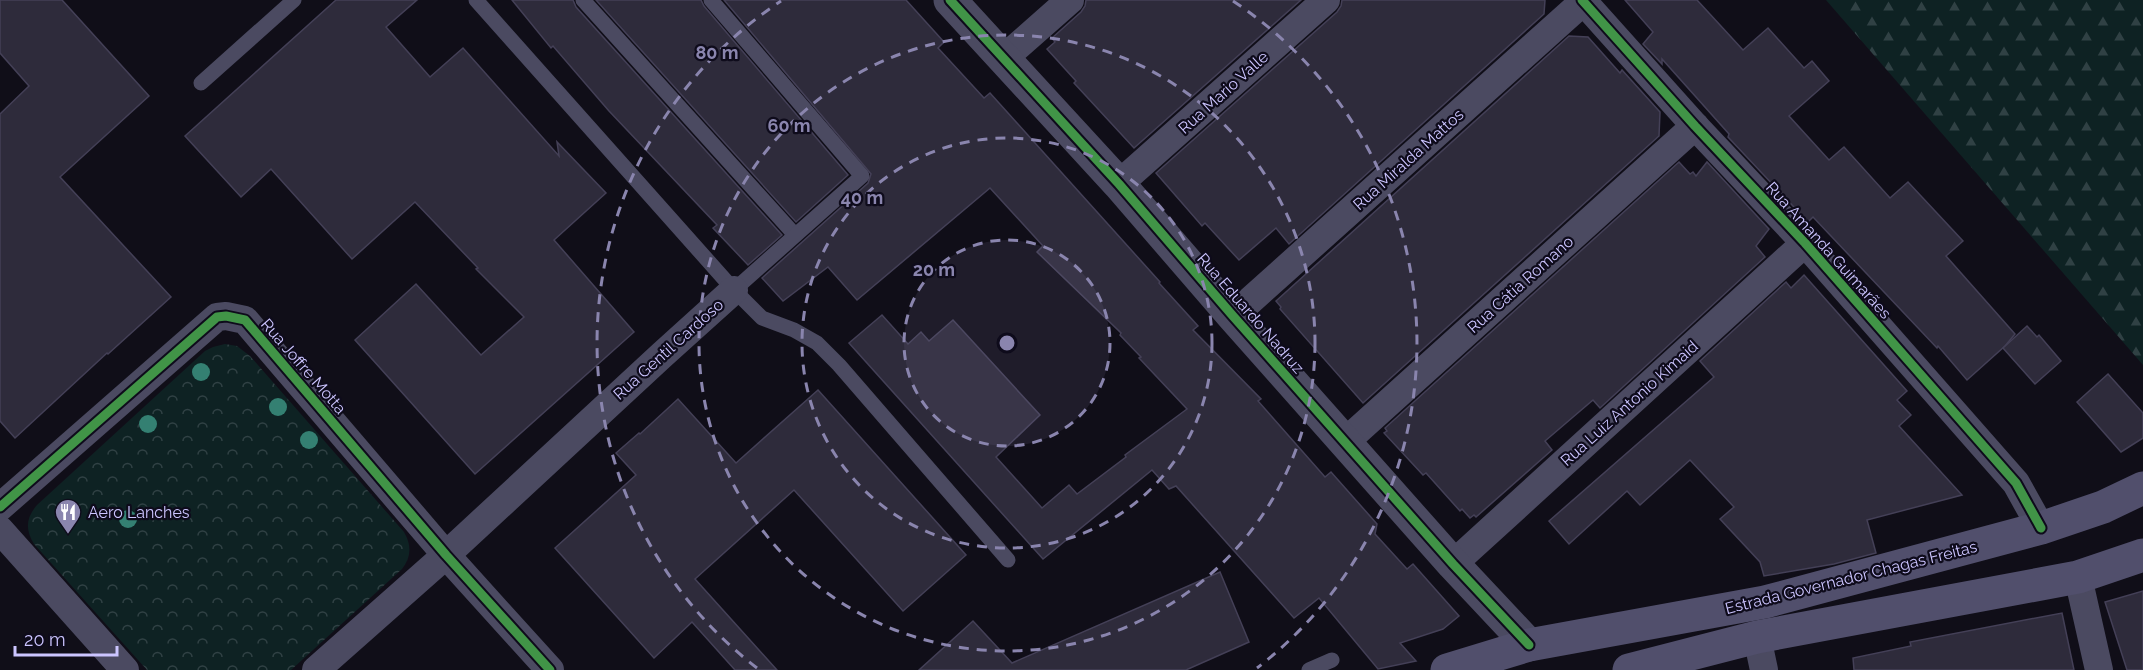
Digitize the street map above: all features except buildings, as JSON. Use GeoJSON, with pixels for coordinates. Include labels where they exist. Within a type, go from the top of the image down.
{"type":"FeatureCollection","features":[{"type":"Feature","properties":{"kind":"main road","name":"Estrada Governador Chagas Freitas"},"geometry":{"type":"LineString","coordinates":[[1447,670],[1529,645],[1765,602],[2041,528],[2103,507],[2143,488]]}},
{"type":"Feature","properties":{"kind":"main road"},"geometry":{"type":"LineString","coordinates":[[1629,670],[1757,637],[2078,578],[2143,555]]}},
{"type":"Feature","properties":{"kind":"street","name":"Rua Eduardo Nadruz"},"geometry":{"type":"LineString","coordinates":[[950,0],[1119,184],[1453,564],[1529,645]]}},
{"type":"Feature","properties":{"kind":"street"},"geometry":{"type":"LineString","coordinates":[[1004,58],[1070,0]]}},
{"type":"Feature","properties":{"kind":"street","name":"Rua Mario Valle"},"geometry":{"type":"LineString","coordinates":[[1119,184],[1326,0]]}},
{"type":"Feature","properties":{"kind":"street","name":"Rua Amanda Guimarães"},"geometry":{"type":"LineString","coordinates":[[1583,1],[1695,126],[1805,243],[2016,483],[2041,528]]}},
{"type":"Feature","properties":{"kind":"street","name":"Rua Miralda Mattos"},"geometry":{"type":"LineString","coordinates":[[1233,316],[1583,1]]}},
{"type":"Feature","properties":{"kind":"street","name":"Rua Cátia Romano"},"geometry":{"type":"LineString","coordinates":[[1345,442],[1695,126]]}},
{"type":"Feature","properties":{"kind":"street","name":"Rua Luiz Antonio Kimaid"},"geometry":{"type":"LineString","coordinates":[[1453,564],[1805,243]]}},
{"type":"Feature","properties":{"kind":"street","name":"Rua Gentil Cardoso"},"geometry":{"type":"LineString","coordinates":[[316,670],[446,555],[734,290]]}},
{"type":"Feature","properties":{"kind":"street","name":"Rua Joffre Motta"},"geometry":{"type":"LineString","coordinates":[[0,507],[217,317],[226,316],[244,320],[446,555],[550,670]]}},
{"type":"Feature","properties":{"kind":"street"},"geometry":{"type":"LineString","coordinates":[[0,530],[124,670]]}},
{"type":"Feature","properties":{"kind":"street"},"geometry":{"type":"LineString","coordinates":[[2078,578],[2099,670]]}},
{"type":"Feature","properties":{"kind":"street"},"geometry":{"type":"LineString","coordinates":[[1757,637],[1764,670]]}},
{"type":"Feature","properties":{"kind":"lane"},"geometry":{"type":"LineString","coordinates":[[201,83],[294,0]]}},
{"type":"Feature","properties":{"kind":"lane","name":"Rua Gentil Cardoso"},"geometry":{"type":"LineString","coordinates":[[476,0],[734,290]]}},
{"type":"Feature","properties":{"kind":"lane"},"geometry":{"type":"LineString","coordinates":[[584,0],[795,235]]}},
{"type":"Feature","properties":{"kind":"lane"},"geometry":{"type":"LineString","coordinates":[[711,0],[862,176],[734,290],[762,318],[794,330],[817,343],[847,374],[1008,560]]}},
{"type":"Feature","properties":{"kind":"lane"},"geometry":{"type":"LineString","coordinates":[[1309,670],[1332,660]]}},
{"type":"Feature","properties":{"kind":"green space"},"geometry":{"type":"Polygon","coordinates":[[[1826,0],[2143,0],[2143,365],[1826,0]]]}},
{"type":"Feature","properties":{"kind":"green space"},"geometry":{"type":"Polygon","coordinates":[[[225,344],[237,346],[250,356],[404,532],[408,542],[409,556],[402,569],[291,670],[147,670],[34,544],[28,528],[29,519],[37,505],[205,351],[225,344]]]}},
{"type":"Feature","properties":{"kind":"cycle path"},"geometry":{"type":"LineString","coordinates":[[950,0],[1119,184],[1453,564],[1529,645]]}},
{"type":"Feature","properties":{"kind":"cycle path"},"geometry":{"type":"LineString","coordinates":[[1582,0],[1695,126],[1805,243],[2016,483],[2041,528]]}},
{"type":"Feature","properties":{"kind":"cycle path"},"geometry":{"type":"LineString","coordinates":[[0,507],[217,317],[226,316],[245,320],[446,555],[550,670]]}},
{"type":"Feature","properties":{"kind":"place","name":"Aero Lanches"},"geometry":{"type":"Point","coordinates":[68,535]}}]}
